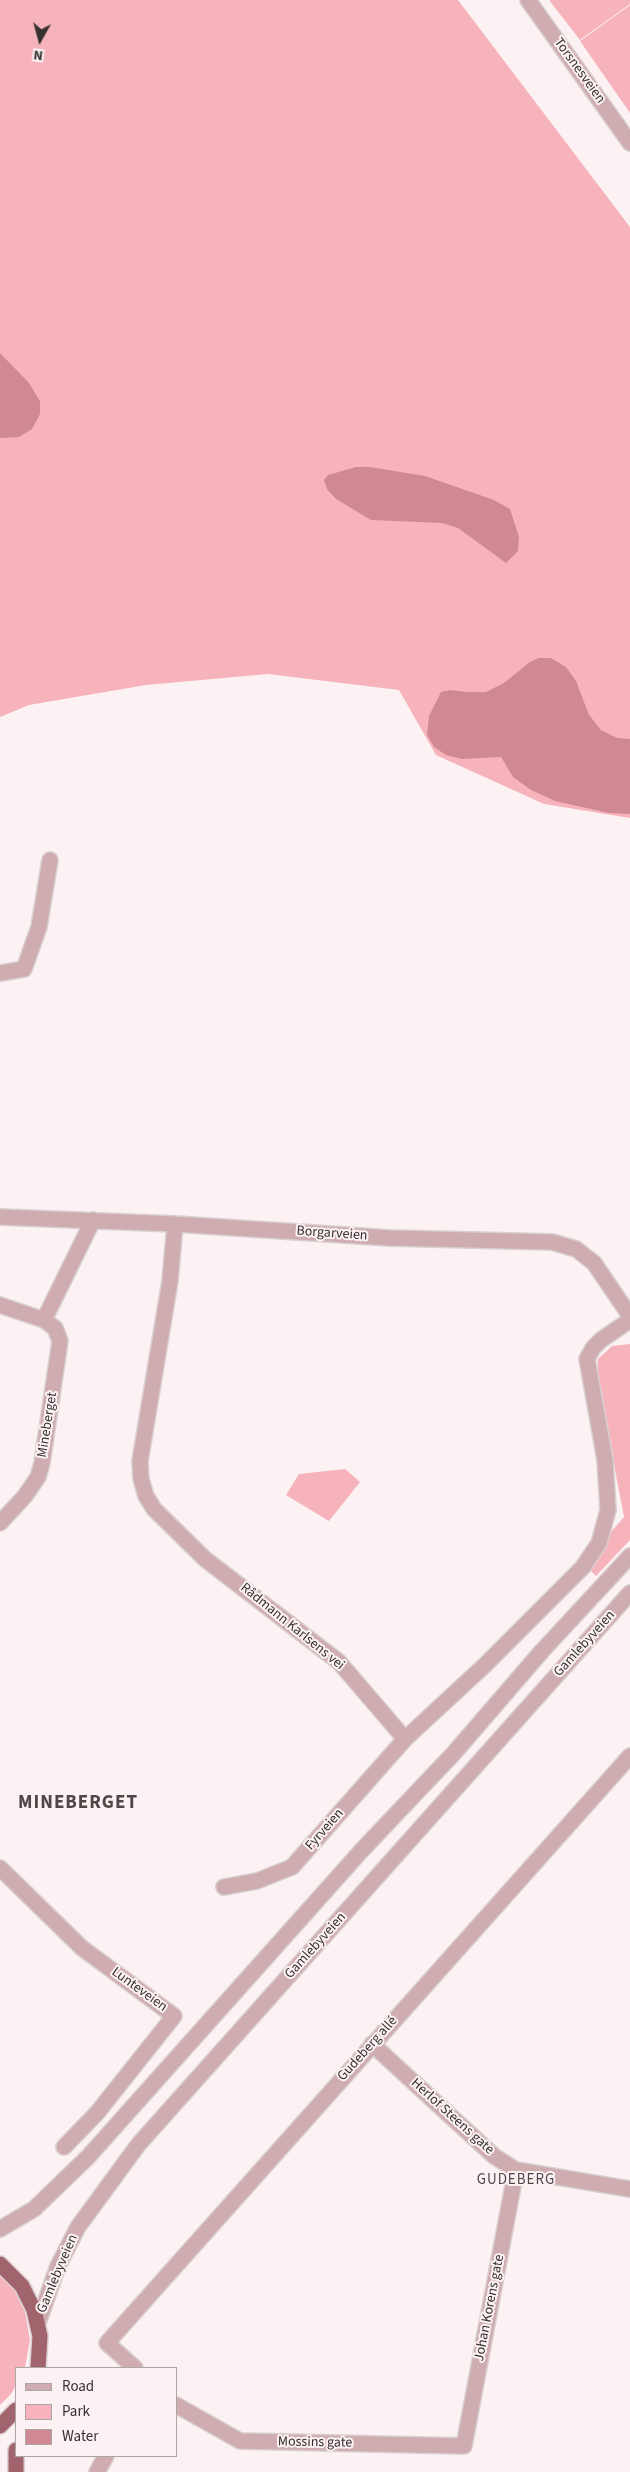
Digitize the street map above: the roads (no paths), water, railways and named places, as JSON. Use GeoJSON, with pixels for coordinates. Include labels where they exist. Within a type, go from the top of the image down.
{"type":"FeatureCollection","features":[{"type":"Feature","properties":{"kind":"highway"},"geometry":{"type":"LineString","coordinates":[[0,2264],[22,2286],[34,2310],[38,2323],[40,2350],[38,2367]]}},
{"type":"Feature","properties":{"kind":"highway"},"geometry":{"type":"LineString","coordinates":[[0,2426],[15,2411]]}},
{"type":"Feature","properties":{"kind":"highway"},"geometry":{"type":"LineString","coordinates":[[16,2457],[16,2472]]}},
{"type":"Feature","properties":{"kind":"street","name":"Torsnesveien"},"geometry":{"type":"LineString","coordinates":[[528,0],[630,143]]}},
{"type":"Feature","properties":{"kind":"street"},"geometry":{"type":"LineString","coordinates":[[0,973],[24,969],[39,927],[50,860]]}},
{"type":"Feature","properties":{"kind":"street","name":"Borgarveien"},"geometry":{"type":"LineString","coordinates":[[0,1217],[175,1224],[390,1238],[552,1242],[576,1249],[594,1263],[630,1316]]}},
{"type":"Feature","properties":{"kind":"street"},"geometry":{"type":"LineString","coordinates":[[0,1305],[44,1320],[93,1220]]}},
{"type":"Feature","properties":{"kind":"street","name":"Rådmann Karlsens vei"},"geometry":{"type":"LineString","coordinates":[[175,1224],[170,1281],[140,1461],[141,1479],[146,1496],[154,1509],[205,1559],[340,1662],[405,1739]]}},
{"type":"Feature","properties":{"kind":"street","name":"Mineberget"},"geometry":{"type":"LineString","coordinates":[[0,1523],[30,1490],[42,1463],[60,1341],[55,1328],[44,1320]]}},
{"type":"Feature","properties":{"kind":"street"},"geometry":{"type":"LineString","coordinates":[[405,1739],[485,1665],[576,1574],[599,1543],[608,1510],[605,1460],[588,1359],[597,1344],[630,1320]]}},
{"type":"Feature","properties":{"kind":"street","name":"Gamlebyveien"},"geometry":{"type":"LineString","coordinates":[[0,2229],[34,2209],[88,2157],[362,1850],[454,1753],[542,1651],[630,1556]]}},
{"type":"Feature","properties":{"kind":"street","name":"Gamlebyveien"},"geometry":{"type":"LineString","coordinates":[[38,2323],[58,2266],[78,2228],[138,2145],[630,1594]]}},
{"type":"Feature","properties":{"kind":"street","name":"Fyrveien"},"geometry":{"type":"LineString","coordinates":[[224,1888],[257,1881],[292,1867],[405,1739]]}},
{"type":"Feature","properties":{"kind":"street","name":"Gudeberg allé"},"geometry":{"type":"LineString","coordinates":[[134,2367],[107,2343],[630,1756]]}},
{"type":"Feature","properties":{"kind":"street","name":"Lunteveien"},"geometry":{"type":"LineString","coordinates":[[0,1868],[82,1948],[174,2016],[97,2113],[64,2147]]}},
{"type":"Feature","properties":{"kind":"street","name":"Herlof Steens gate"},"geometry":{"type":"LineString","coordinates":[[372,2044],[494,2156],[516,2170],[630,2189]]}},
{"type":"Feature","properties":{"kind":"street","name":"Johan Korens gate"},"geometry":{"type":"LineString","coordinates":[[464,2446],[516,2170]]}},
{"type":"Feature","properties":{"kind":"street","name":"Mossins gate"},"geometry":{"type":"LineString","coordinates":[[178,2406],[240,2441],[464,2446]]}},
{"type":"Feature","properties":{"kind":"street"},"geometry":{"type":"LineString","coordinates":[[97,2472],[105,2457]]}},
{"type":"Feature","properties":{"kind":"water"},"geometry":{"type":"Polygon","coordinates":[[[0,353],[29,383],[40,401],[40,414],[32,429],[19,437],[0,438],[0,353]]]}},
{"type":"Feature","properties":{"kind":"water"},"geometry":{"type":"Polygon","coordinates":[[[356,467],[370,467],[425,476],[494,500],[510,509],[519,537],[518,551],[506,563],[458,528],[442,523],[371,520],[336,499],[327,489],[324,480],[328,475],[356,467]]]}},
{"type":"Feature","properties":{"kind":"water"},"geometry":{"type":"Polygon","coordinates":[[[539,658],[551,658],[566,667],[576,681],[589,715],[601,730],[617,738],[630,739],[630,814],[609,813],[555,801],[531,790],[513,777],[501,757],[462,759],[446,755],[434,747],[427,735],[429,716],[441,692],[450,690],[486,692],[504,683],[530,662],[539,658]]]}},
{"type":"Feature","properties":{"kind":"district","name":"MINEBERGET"},"geometry":{"type":"Point","coordinates":[78,1804]}},
{"type":"Feature","properties":{"kind":"district","name":"GUDEBERG"},"geometry":{"type":"Point","coordinates":[516,2181]}}]}
